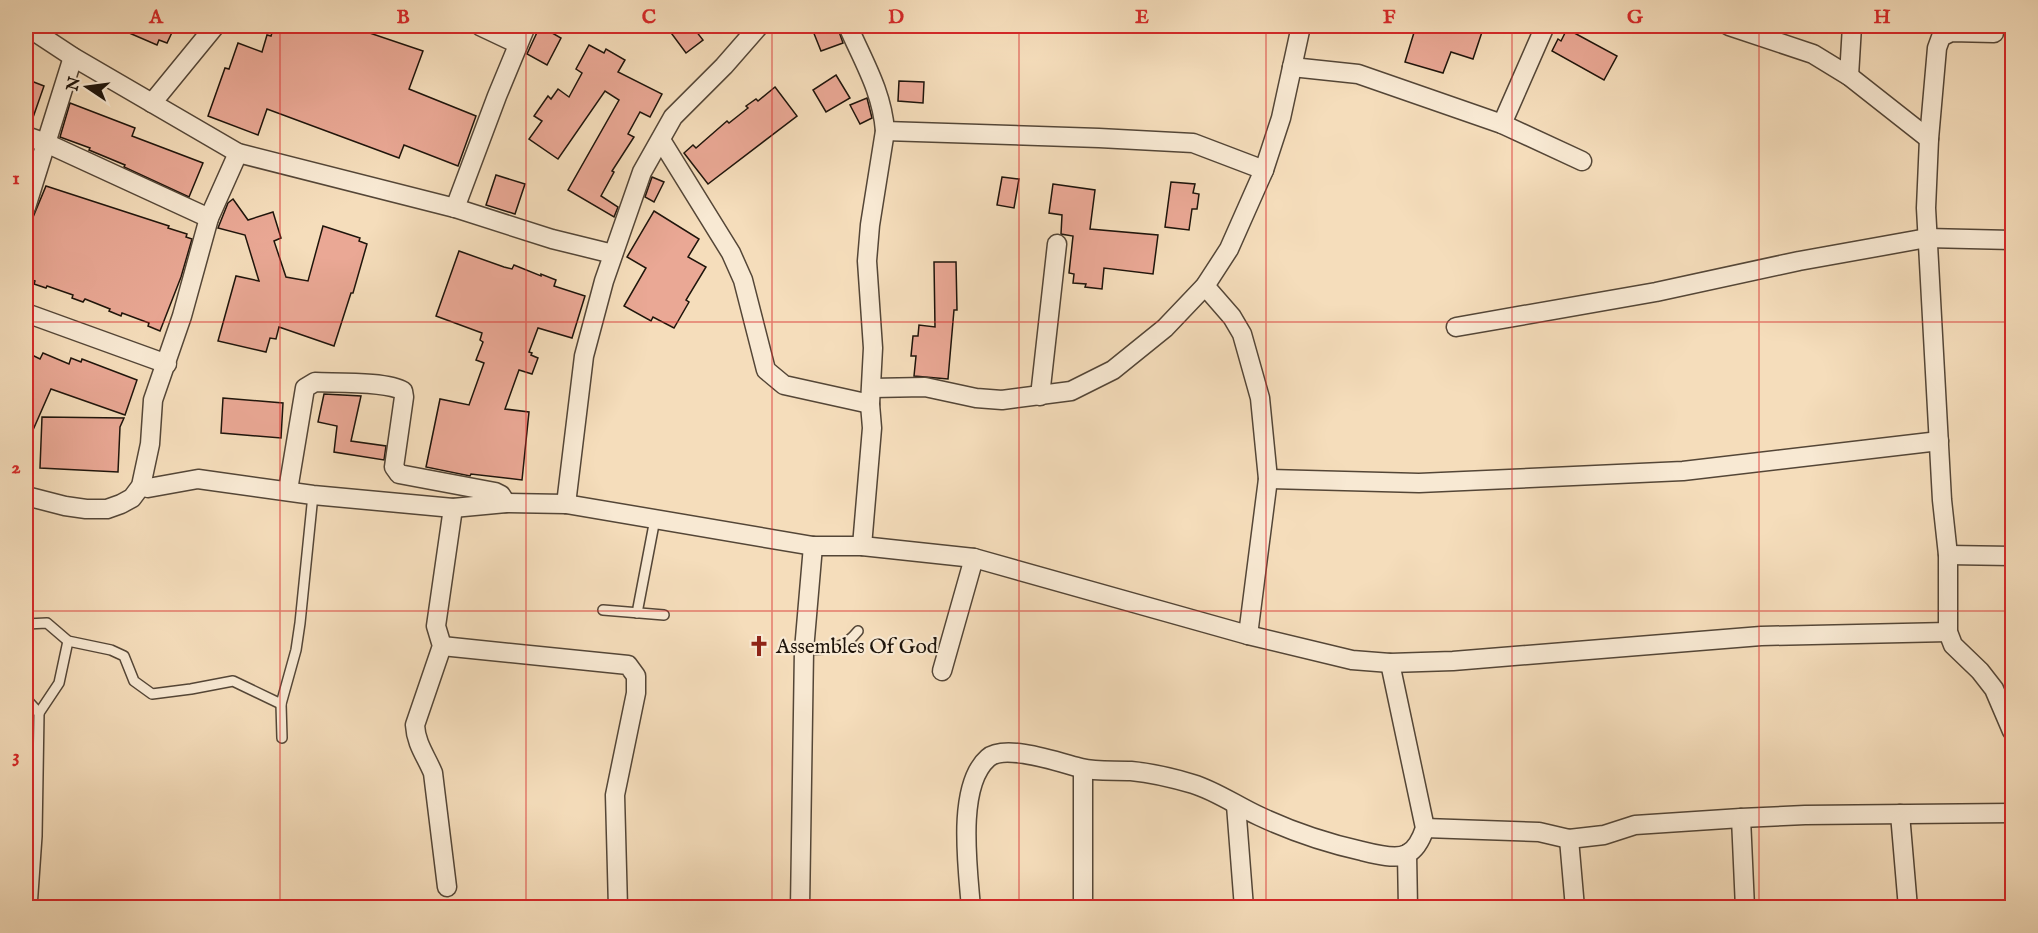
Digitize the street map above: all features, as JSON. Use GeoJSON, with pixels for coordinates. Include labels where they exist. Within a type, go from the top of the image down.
{"type":"FeatureCollection","features":[{"type":"Feature","properties":{"kind":"street"},"geometry":{"type":"LineString","coordinates":[[26,26],[73,57],[238,153],[455,208],[552,239],[613,254]]}},
{"type":"Feature","properties":{"kind":"street"},"geometry":{"type":"LineString","coordinates":[[152,103],[215,26]]}},
{"type":"Feature","properties":{"kind":"street"},"geometry":{"type":"LineString","coordinates":[[480,26],[518,44]]}},
{"type":"Feature","properties":{"kind":"street"},"geometry":{"type":"LineString","coordinates":[[455,208],[526,26]]}},
{"type":"Feature","properties":{"kind":"street"},"geometry":{"type":"LineString","coordinates":[[566,504],[584,356],[604,281],[642,172],[673,117],[724,66],[759,26]]}},
{"type":"Feature","properties":{"kind":"street"},"geometry":{"type":"LineString","coordinates":[[848,26],[875,84],[884,117],[885,131],[870,225],[867,261],[872,308],[871,452],[862,546]]}},
{"type":"Feature","properties":{"kind":"street"},"geometry":{"type":"LineString","coordinates":[[661,140],[731,253],[743,280],[766,370],[784,385],[871,396],[925,387],[976,399],[1002,400],[1071,391],[1113,370],[1165,328],[1205,286],[1229,249],[1264,170],[1281,118],[1301,26]]}},
{"type":"Feature","properties":{"kind":"street"},"geometry":{"type":"LineString","coordinates":[[1502,124],[1545,26]]}},
{"type":"Feature","properties":{"kind":"street"},"geometry":{"type":"LineString","coordinates":[[1729,26],[1814,54],[1849,76],[1929,139]]}},
{"type":"Feature","properties":{"kind":"street"},"geometry":{"type":"LineString","coordinates":[[1849,76],[1852,26]]}},
{"type":"Feature","properties":{"kind":"street"},"geometry":{"type":"LineString","coordinates":[[1994,33],[1951,32],[1941,37],[1937,48],[1929,139],[1927,238],[1942,500],[1948,555],[1948,632],[1953,645],[1980,671],[1994,689],[2013,730]]}},
{"type":"Feature","properties":{"kind":"street"},"geometry":{"type":"LineString","coordinates":[[26,207],[73,57]]}},
{"type":"Feature","properties":{"kind":"street"},"geometry":{"type":"LineString","coordinates":[[1292,67],[1358,74],[1502,124],[1582,161]]}},
{"type":"Feature","properties":{"kind":"street"},"geometry":{"type":"LineString","coordinates":[[885,131],[1193,143],[1264,170]]}},
{"type":"Feature","properties":{"kind":"street"},"geometry":{"type":"LineString","coordinates":[[26,136],[209,218]]}},
{"type":"Feature","properties":{"kind":"street"},"geometry":{"type":"LineString","coordinates":[[26,496],[65,506],[107,509],[132,498],[141,486],[150,444],[153,400],[167,364],[209,218],[238,153]]}},
{"type":"Feature","properties":{"kind":"street"},"geometry":{"type":"LineString","coordinates":[[1456,327],[1656,292],[1799,261],[1927,238],[2013,240]]}},
{"type":"Feature","properties":{"kind":"street"},"geometry":{"type":"LineString","coordinates":[[1040,396],[1057,244]]}},
{"type":"Feature","properties":{"kind":"street"},"geometry":{"type":"LineString","coordinates":[[1205,286],[1232,317],[1242,334],[1260,398],[1268,479],[1248,635]]}},
{"type":"Feature","properties":{"kind":"street"},"geometry":{"type":"LineString","coordinates":[[26,313],[167,364]]}},
{"type":"Feature","properties":{"kind":"street"},"geometry":{"type":"LineString","coordinates":[[288,490],[305,388],[315,382],[385,385],[397,386],[403,391],[404,397],[394,467],[399,474],[495,492],[501,495],[506,503]]}},
{"type":"Feature","properties":{"kind":"street"},"geometry":{"type":"LineString","coordinates":[[1268,479],[1419,483],[1683,471],[1939,441]]}},
{"type":"Feature","properties":{"kind":"street"},"geometry":{"type":"LineString","coordinates":[[141,486],[148,488],[198,479],[314,495],[453,508],[506,503],[566,504],[813,546],[862,546],[974,558],[1248,635],[1352,660],[1390,663],[1453,662],[1761,636],[1948,632]]}},
{"type":"Feature","properties":{"kind":"street"},"geometry":{"type":"LineString","coordinates":[[447,887],[434,773],[420,750],[415,724],[442,646],[436,626],[453,508]]}},
{"type":"Feature","properties":{"kind":"street"},"geometry":{"type":"LineString","coordinates":[[800,908],[804,651],[813,546]]}},
{"type":"Feature","properties":{"kind":"street"},"geometry":{"type":"LineString","coordinates":[[1948,555],[2013,556]]}},
{"type":"Feature","properties":{"kind":"street"},"geometry":{"type":"LineString","coordinates":[[942,671],[974,558]]}},
{"type":"Feature","properties":{"kind":"street"},"geometry":{"type":"LineString","coordinates":[[442,646],[628,665],[636,676],[636,693],[615,795],[618,908]]}},
{"type":"Feature","properties":{"kind":"street"},"geometry":{"type":"LineString","coordinates":[[971,908],[966,823],[974,776],[988,758],[1004,752],[1057,760],[1083,769],[1134,772],[1174,778],[1198,785],[1236,805],[1322,842],[1374,854],[1394,856],[1407,854],[1420,842],[1425,828],[1390,663]]}},
{"type":"Feature","properties":{"kind":"street"},"geometry":{"type":"LineString","coordinates":[[1083,769],[1083,908]]}},
{"type":"Feature","properties":{"kind":"street"},"geometry":{"type":"LineString","coordinates":[[1236,805],[1244,908]]}},
{"type":"Feature","properties":{"kind":"street"},"geometry":{"type":"LineString","coordinates":[[1425,828],[1539,832],[1569,839],[1604,835],[1635,825],[1742,818],[2013,813]]}},
{"type":"Feature","properties":{"kind":"street"},"geometry":{"type":"LineString","coordinates":[[1900,814],[1908,908]]}},
{"type":"Feature","properties":{"kind":"street"},"geometry":{"type":"LineString","coordinates":[[1742,818],[1745,908]]}},
{"type":"Feature","properties":{"kind":"street"},"geometry":{"type":"LineString","coordinates":[[1569,839],[1575,908]]}},
{"type":"Feature","properties":{"kind":"street"},"geometry":{"type":"LineString","coordinates":[[1407,854],[1407,908]]}},
{"type":"Feature","properties":{"kind":"lane"},"geometry":{"type":"LineString","coordinates":[[282,738],[281,704],[296,650],[314,495]]}},
{"type":"Feature","properties":{"kind":"lane"},"geometry":{"type":"LineString","coordinates":[[637,613],[655,519]]}},
{"type":"Feature","properties":{"kind":"lane"},"geometry":{"type":"LineString","coordinates":[[603,610],[664,615]]}},
{"type":"Feature","properties":{"kind":"lane"},"geometry":{"type":"LineString","coordinates":[[26,624],[47,623],[69,641],[124,656],[134,681],[152,694],[233,681],[281,704]]}},
{"type":"Feature","properties":{"kind":"lane"},"geometry":{"type":"LineString","coordinates":[[804,651],[842,646],[858,631]]}},
{"type":"Feature","properties":{"kind":"lane"},"geometry":{"type":"LineString","coordinates":[[32,908],[37,836],[39,713],[59,683],[69,641]]}},
{"type":"Feature","properties":{"kind":"lane"},"geometry":{"type":"LineString","coordinates":[[26,702],[29,702],[39,713]]}},
{"type":"Feature","properties":{"kind":"building"},"geometry":{"type":"Polygon","coordinates":[[[113,26],[175,26],[167,43],[159,40],[157,45],[113,26]]]}},
{"type":"Feature","properties":{"kind":"building"},"geometry":{"type":"Polygon","coordinates":[[[274,26],[349,26],[423,51],[409,89],[476,116],[458,166],[404,145],[399,158],[267,109],[258,135],[208,116],[225,68],[229,69],[238,43],[262,52],[267,35],[271,36],[274,26]]]}},
{"type":"Feature","properties":{"kind":"building"},"geometry":{"type":"Polygon","coordinates":[[[540,26],[561,38],[547,65],[527,54],[540,26]]]}},
{"type":"Feature","properties":{"kind":"building"},"geometry":{"type":"Polygon","coordinates":[[[666,26],[692,26],[703,40],[686,53],[666,26]]]}},
{"type":"Feature","properties":{"kind":"building"},"geometry":{"type":"Polygon","coordinates":[[[811,26],[837,26],[843,43],[821,51],[811,26]]]}},
{"type":"Feature","properties":{"kind":"building"},"geometry":{"type":"Polygon","coordinates":[[[1416,26],[1472,26],[1483,29],[1473,59],[1451,52],[1443,73],[1405,62],[1416,26]]]}},
{"type":"Feature","properties":{"kind":"building"},"geometry":{"type":"Polygon","coordinates":[[[1567,29],[1617,56],[1604,80],[1552,51],[1558,39],[1561,41],[1567,29]]]}},
{"type":"Feature","properties":{"kind":"building"},"geometry":{"type":"Polygon","coordinates":[[[589,45],[604,53],[606,49],[625,60],[618,72],[662,94],[650,117],[640,112],[628,134],[634,137],[612,171],[614,172],[601,196],[618,207],[614,217],[568,190],[619,100],[605,91],[558,159],[529,139],[542,121],[534,116],[548,96],[551,99],[558,89],[569,97],[582,73],[576,69],[589,45]]]}},
{"type":"Feature","properties":{"kind":"building"},"geometry":{"type":"Polygon","coordinates":[[[836,75],[850,98],[826,112],[813,90],[836,75]]]}},
{"type":"Feature","properties":{"kind":"building"},"geometry":{"type":"Polygon","coordinates":[[[26,79],[44,86],[30,126],[26,125],[26,79]]]}},
{"type":"Feature","properties":{"kind":"building"},"geometry":{"type":"Polygon","coordinates":[[[899,81],[924,82],[923,103],[898,101],[899,81]]]}},
{"type":"Feature","properties":{"kind":"building"},"geometry":{"type":"Polygon","coordinates":[[[775,87],[797,116],[708,184],[684,153],[693,145],[696,148],[727,121],[729,123],[748,108],[746,106],[756,99],[758,101],[775,87]]]}},
{"type":"Feature","properties":{"kind":"building"},"geometry":{"type":"Polygon","coordinates":[[[867,98],[872,118],[860,124],[850,105],[867,98]]]}},
{"type":"Feature","properties":{"kind":"building"},"geometry":{"type":"Polygon","coordinates":[[[70,103],[135,128],[132,136],[203,163],[189,197],[89,150],[90,148],[60,137],[70,103]]]}},
{"type":"Feature","properties":{"kind":"building"},"geometry":{"type":"Polygon","coordinates":[[[496,175],[525,184],[515,214],[486,205],[496,175]]]}},
{"type":"Feature","properties":{"kind":"building"},"geometry":{"type":"Polygon","coordinates":[[[652,177],[664,182],[654,202],[645,197],[652,177]]]}},
{"type":"Feature","properties":{"kind":"building"},"geometry":{"type":"Polygon","coordinates":[[[1002,177],[1019,179],[1014,208],[997,205],[1002,177]]]}},
{"type":"Feature","properties":{"kind":"building"},"geometry":{"type":"Polygon","coordinates":[[[1171,182],[1195,184],[1193,193],[1199,194],[1197,209],[1192,209],[1189,230],[1165,227],[1171,182]]]}},
{"type":"Feature","properties":{"kind":"building"},"geometry":{"type":"Polygon","coordinates":[[[1053,184],[1095,190],[1090,229],[1158,235],[1153,274],[1104,268],[1102,289],[1073,283],[1074,274],[1069,273],[1073,236],[1061,234],[1062,215],[1049,213],[1053,184]]]}},
{"type":"Feature","properties":{"kind":"building"},"geometry":{"type":"Polygon","coordinates":[[[46,186],[169,226],[168,228],[187,234],[186,237],[192,239],[181,277],[160,331],[148,326],[149,323],[122,313],[121,316],[85,299],[83,302],[72,298],[73,295],[34,284],[35,281],[26,278],[26,234],[46,186]]]}},
{"type":"Feature","properties":{"kind":"building"},"geometry":{"type":"Polygon","coordinates":[[[233,199],[248,220],[273,212],[281,238],[274,241],[286,277],[308,281],[323,226],[360,238],[359,241],[367,244],[334,346],[279,327],[276,339],[270,338],[266,352],[218,341],[236,276],[259,281],[245,235],[218,228],[228,203],[233,199]]]}},
{"type":"Feature","properties":{"kind":"building"},"geometry":{"type":"Polygon","coordinates":[[[654,211],[699,239],[688,257],[706,267],[686,300],[689,302],[674,328],[653,317],[651,321],[624,306],[646,268],[627,257],[654,211]]]}},
{"type":"Feature","properties":{"kind":"building"},"geometry":{"type":"Polygon","coordinates":[[[459,251],[504,267],[512,269],[514,265],[541,276],[541,274],[556,280],[554,286],[585,296],[572,338],[538,328],[529,352],[538,358],[532,374],[519,370],[505,409],[529,412],[522,480],[471,474],[470,476],[426,467],[440,399],[469,405],[484,363],[476,360],[483,342],[480,340],[482,333],[436,316],[459,251]]]}},
{"type":"Feature","properties":{"kind":"building"},"geometry":{"type":"Polygon","coordinates":[[[934,262],[956,262],[957,310],[954,310],[948,379],[914,376],[916,356],[911,356],[913,336],[918,336],[919,325],[935,327],[934,262]]]}},
{"type":"Feature","properties":{"kind":"building"},"geometry":{"type":"Polygon","coordinates":[[[26,352],[40,359],[43,353],[69,364],[71,358],[81,362],[82,359],[137,380],[125,415],[51,389],[26,446],[26,352]]]}},
{"type":"Feature","properties":{"kind":"building"},"geometry":{"type":"Polygon","coordinates":[[[324,394],[361,396],[351,441],[386,446],[384,460],[334,452],[337,426],[318,422],[324,394]]]}},
{"type":"Feature","properties":{"kind":"building"},"geometry":{"type":"Polygon","coordinates":[[[223,398],[283,403],[281,438],[221,433],[223,398]]]}},
{"type":"Feature","properties":{"kind":"building"},"geometry":{"type":"Polygon","coordinates":[[[42,417],[124,418],[120,427],[118,472],[40,468],[42,417]]]}},
{"type":"Feature","properties":{"kind":"place","name":"Assembles Of God"},"geometry":{"type":"Point","coordinates":[759,646]}}]}
